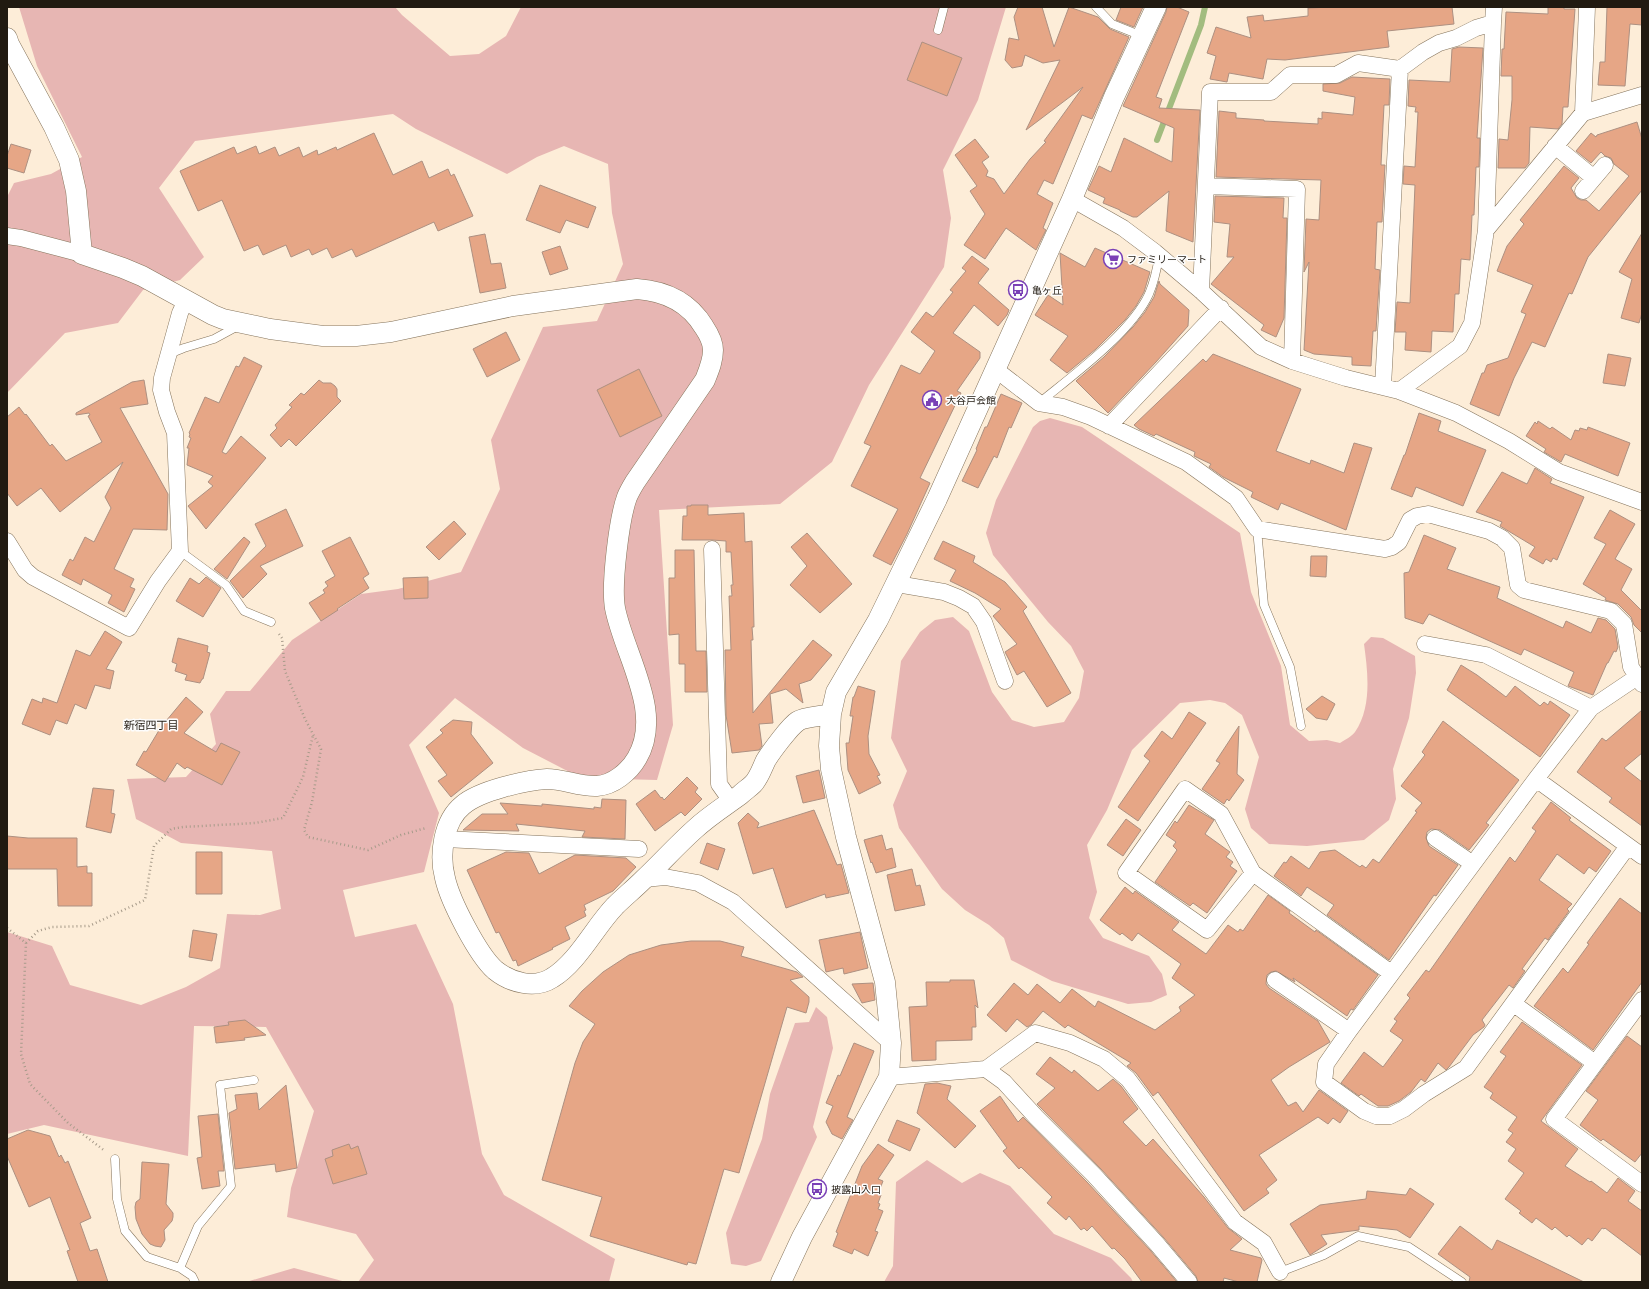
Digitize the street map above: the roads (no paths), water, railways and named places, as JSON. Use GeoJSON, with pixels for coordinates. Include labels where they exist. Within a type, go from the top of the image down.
{"type":"FeatureCollection","features":[{"type":"Feature","properties":{"kind":"street"},"geometry":{"type":"LineString","coordinates":[[781,1282],[802,1237],[889,1077],[891,1043],[885,982],[846,836],[831,769],[828,746],[831,714],[836,692],[897,584],[960,449],[1072,199],[1114,97],[1156,7]]}},
{"type":"Feature","properties":{"kind":"street"},"geometry":{"type":"LineString","coordinates":[[1399,391],[1460,346],[1472,323],[1486,230],[1494,7]]}},
{"type":"Feature","properties":{"kind":"street"},"geometry":{"type":"LineString","coordinates":[[1583,113],[1587,7]]}},
{"type":"Feature","properties":{"kind":"street"},"geometry":{"type":"LineString","coordinates":[[1202,291],[1210,92],[1272,92],[1290,75],[1336,75],[1358,63],[1400,69],[1423,52],[1440,43],[1456,38],[1476,28],[1493,23]]}},
{"type":"Feature","properties":{"kind":"street"},"geometry":{"type":"LineString","coordinates":[[7,38],[69,160],[76,191],[82,254]]}},
{"type":"Feature","properties":{"kind":"street"},"geometry":{"type":"LineString","coordinates":[[1383,386],[1400,69]]}},
{"type":"Feature","properties":{"kind":"street"},"geometry":{"type":"LineString","coordinates":[[1486,230],[1583,113],[1642,95]]}},
{"type":"Feature","properties":{"kind":"street"},"geometry":{"type":"LineString","coordinates":[[1555,146],[1594,178]]}},
{"type":"Feature","properties":{"kind":"street"},"geometry":{"type":"LineString","coordinates":[[1583,191],[1605,165]]}},
{"type":"Feature","properties":{"kind":"street"},"geometry":{"type":"LineString","coordinates":[[1206,186],[1298,189],[1292,361]]}},
{"type":"Feature","properties":{"kind":"street"},"geometry":{"type":"LineString","coordinates":[[1072,199],[1123,228],[1160,256],[1221,308],[1261,347],[1292,361],[1346,378],[1399,391],[1456,413],[1509,441],[1559,472],[1641,500]]}},
{"type":"Feature","properties":{"kind":"street"},"geometry":{"type":"LineString","coordinates":[[7,236],[21,238],[82,254],[122,268],[213,315],[270,329],[323,336],[356,336],[392,332],[513,306],[637,289],[654,290],[671,296],[685,304],[698,317],[707,332],[713,348],[711,364],[705,380],[634,482],[626,498],[621,524],[614,586],[614,599],[627,651],[641,689],[647,717],[646,738],[636,758],[626,772],[612,783],[597,786],[550,779],[524,781],[504,787],[480,796],[463,805],[454,816],[447,833],[442,853],[443,868],[447,886],[458,912],[478,947],[487,962],[498,973],[512,980],[532,985],[551,978],[569,963],[614,907],[696,828],[754,783],[772,750],[798,721],[831,714]]}},
{"type":"Feature","properties":{"kind":"street"},"geometry":{"type":"LineString","coordinates":[[7,541],[25,570],[33,577],[129,628],[158,581],[180,551],[175,432],[167,412],[161,390],[162,378],[180,314],[186,300]]}},
{"type":"Feature","properties":{"kind":"street"},"geometry":{"type":"LineString","coordinates":[[1109,426],[1221,308]]}},
{"type":"Feature","properties":{"kind":"street"},"geometry":{"type":"LineString","coordinates":[[995,369],[1039,403],[1063,407],[1091,417],[1186,462],[1236,498],[1257,529],[1385,548],[1392,547],[1399,542],[1410,520],[1417,516],[1428,514],[1489,531],[1502,538],[1512,548],[1518,585],[1524,590],[1611,611],[1624,624],[1631,667],[1639,680],[1591,708],[1536,779],[1349,1031],[1326,1064],[1324,1082],[1364,1111],[1376,1116],[1390,1116],[1466,1068],[1628,846]]}},
{"type":"Feature","properties":{"kind":"street"},"geometry":{"type":"LineString","coordinates":[[712,549],[719,784],[731,801]]}},
{"type":"Feature","properties":{"kind":"street"},"geometry":{"type":"LineString","coordinates":[[897,584],[944,592],[973,606],[984,622],[1005,682]]}},
{"type":"Feature","properties":{"kind":"street"},"geometry":{"type":"LineString","coordinates":[[1425,644],[1486,655],[1591,708]]}},
{"type":"Feature","properties":{"kind":"street"},"geometry":{"type":"LineString","coordinates":[[1536,779],[1642,856]]}},
{"type":"Feature","properties":{"kind":"street"},"geometry":{"type":"LineString","coordinates":[[1253,873],[1207,930],[1126,873],[1185,789],[1221,814],[1253,873],[1391,973]]}},
{"type":"Feature","properties":{"kind":"street"},"geometry":{"type":"LineString","coordinates":[[447,833],[639,849]]}},
{"type":"Feature","properties":{"kind":"street"},"geometry":{"type":"LineString","coordinates":[[1435,838],[1473,864]]}},
{"type":"Feature","properties":{"kind":"street"},"geometry":{"type":"LineString","coordinates":[[644,879],[665,877],[698,883],[733,902],[891,1043]]}},
{"type":"Feature","properties":{"kind":"street"},"geometry":{"type":"LineString","coordinates":[[1275,980],[1349,1031]]}},
{"type":"Feature","properties":{"kind":"street"},"geometry":{"type":"LineString","coordinates":[[1641,1180],[1554,1119],[1642,1000]]}},
{"type":"Feature","properties":{"kind":"street"},"geometry":{"type":"LineString","coordinates":[[1514,1004],[1595,1063]]}},
{"type":"Feature","properties":{"kind":"street"},"geometry":{"type":"LineString","coordinates":[[889,1077],[986,1069],[1035,1033],[1070,1043],[1104,1060],[1128,1079],[1236,1222],[1264,1243],[1280,1272]]}},
{"type":"Feature","properties":{"kind":"street"},"geometry":{"type":"LineString","coordinates":[[986,1069],[1004,1082],[1036,1117],[1094,1175],[1157,1244],[1189,1282]]}},
{"type":"Feature","properties":{"kind":"lane"},"geometry":{"type":"LineString","coordinates":[[938,30],[944,7]]}},
{"type":"Feature","properties":{"kind":"lane"},"geometry":{"type":"LineString","coordinates":[[1096,7],[1112,24],[1142,36]]}},
{"type":"Feature","properties":{"kind":"lane"},"geometry":{"type":"LineString","coordinates":[[1039,403],[1099,352],[1128,324],[1148,296],[1154,282],[1160,256]]}},
{"type":"Feature","properties":{"kind":"lane"},"geometry":{"type":"LineString","coordinates":[[169,354],[214,339],[242,323]]}},
{"type":"Feature","properties":{"kind":"lane"},"geometry":{"type":"LineString","coordinates":[[1257,529],[1264,605],[1290,667],[1301,726]]}},
{"type":"Feature","properties":{"kind":"lane"},"geometry":{"type":"LineString","coordinates":[[180,551],[226,585],[244,611],[270,622]]}},
{"type":"Feature","properties":{"kind":"lane"},"geometry":{"type":"LineString","coordinates":[[180,1268],[198,1226],[231,1186],[220,1085],[254,1080]]}},
{"type":"Feature","properties":{"kind":"lane"},"geometry":{"type":"LineString","coordinates":[[115,1159],[117,1199],[125,1230],[147,1257],[180,1268],[192,1276],[195,1282]]}},
{"type":"Feature","properties":{"kind":"lane"},"geometry":{"type":"LineString","coordinates":[[1280,1272],[1324,1255],[1358,1236],[1409,1247],[1462,1282]]}},
{"type":"Feature","properties":{"kind":"waterway"},"geometry":{"type":"LineString","coordinates":[[1157,140],[1201,25],[1205,7]]}},
{"type":"Feature","properties":{"kind":"place","name":"ファミリーマート"},"geometry":{"type":"Point","coordinates":[1113,259]}},
{"type":"Feature","properties":{"kind":"place","name":"亀ヶ丘"},"geometry":{"type":"Point","coordinates":[1018,290]}},
{"type":"Feature","properties":{"kind":"place","name":"大谷戸会館"},"geometry":{"type":"Point","coordinates":[932,400]}},
{"type":"Feature","properties":{"kind":"place","name":"披露山入口"},"geometry":{"type":"Point","coordinates":[817,1189]}},
{"type":"Feature","properties":{"kind":"district","name":"新宿四丁目"},"geometry":{"type":"Point","coordinates":[151,725]}}]}
